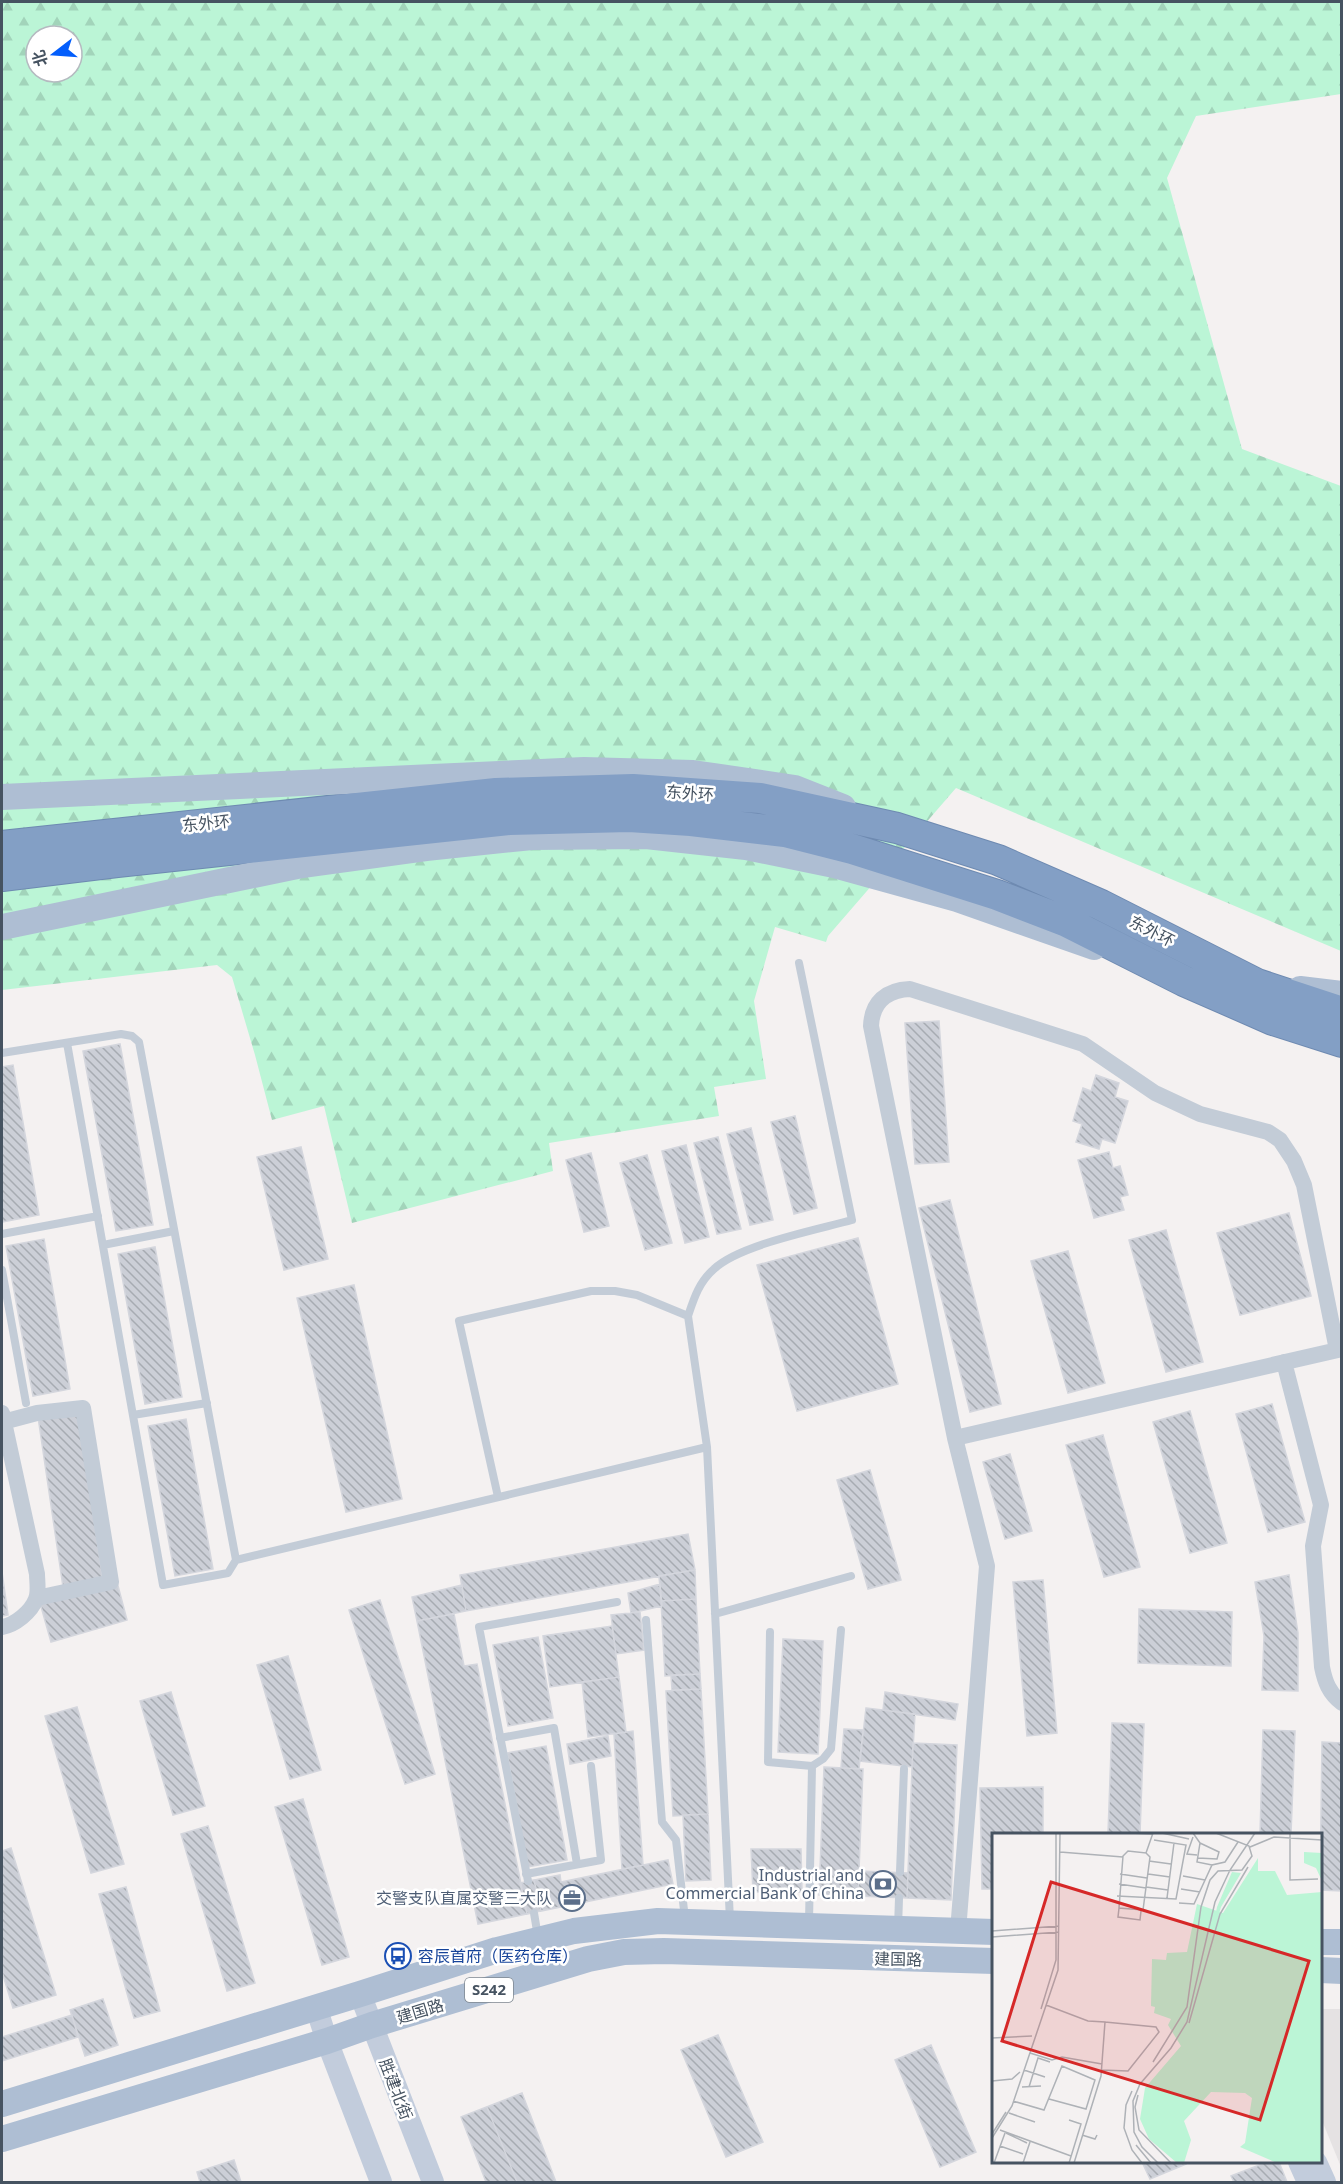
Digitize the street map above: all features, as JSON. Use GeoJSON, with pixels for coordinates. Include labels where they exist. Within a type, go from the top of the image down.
{"type":"FeatureCollection","features":[{"type":"Feature","properties":{"kind":"highway","name":"东外环"},"geometry":{"type":"LineString","coordinates":[[2,846],[496,793],[633,789],[760,798],[897,828],[998,860],[1101,905],[1257,984],[1341,1012]]}},
{"type":"Feature","properties":{"kind":"highway","name":"东外环"},"geometry":{"type":"LineString","coordinates":[[2,876],[508,820],[629,817],[691,821],[785,832],[852,849],[997,895],[1067,922],[1152,966],[1274,1020],[1341,1042]]}},
{"type":"Feature","properties":{"kind":"main road"},"geometry":{"type":"LineString","coordinates":[[2,797],[584,770],[693,772],[795,788],[897,828]]}},
{"type":"Feature","properties":{"kind":"main road"},"geometry":{"type":"LineString","coordinates":[[2,927],[302,865],[426,848],[532,837],[646,836],[746,847],[834,865],[957,898],[1060,936],[1152,966]]}},
{"type":"Feature","properties":{"kind":"main road"},"geometry":{"type":"LineString","coordinates":[[1257,984],[1341,994]]}},
{"type":"Feature","properties":{"kind":"main road","name":"建国路"},"geometry":{"type":"LineString","coordinates":[[2,2104],[497,1950],[574,1931],[658,1921],[992,1932]]}},
{"type":"Feature","properties":{"kind":"main road"},"geometry":{"type":"LineString","coordinates":[[730,1924],[730,1954]]}},
{"type":"Feature","properties":{"kind":"main road"},"geometry":{"type":"LineString","coordinates":[[1322,1942],[1341,1942]]}},
{"type":"Feature","properties":{"kind":"main road","name":"建国路"},"geometry":{"type":"LineString","coordinates":[[2,2139],[588,1959],[624,1952],[992,1961]]}},
{"type":"Feature","properties":{"kind":"main road"},"geometry":{"type":"LineString","coordinates":[[1322,1970],[1341,1971]]}},
{"type":"Feature","properties":{"kind":"main road","name":"胜建北街"},"geometry":{"type":"LineString","coordinates":[[360,1994],[433,2182]]}},
{"type":"Feature","properties":{"kind":"main road"},"geometry":{"type":"LineString","coordinates":[[316,2007],[381,2182]]}},
{"type":"Feature","properties":{"kind":"main road"},"geometry":{"type":"LineString","coordinates":[[1299,2163],[1308,2182]]}},
{"type":"Feature","properties":{"kind":"main road"},"geometry":{"type":"LineString","coordinates":[[1317,2163],[1325,2182]]}},
{"type":"Feature","properties":{"kind":"street"},"geometry":{"type":"LineString","coordinates":[[955,1438],[1339,1350],[1304,1185],[1294,1161],[1280,1140],[1268,1132],[1200,1114],[1155,1093],[1083,1044],[910,989],[900,990],[893,992],[875,1005],[871,1026],[955,1438],[987,1566],[958,1931]]}},
{"type":"Feature","properties":{"kind":"street"},"geometry":{"type":"LineString","coordinates":[[1284,1362],[1322,1505],[1313,1546],[1322,1667],[1326,1683],[1334,1697],[1341,1703]]}},
{"type":"Feature","properties":{"kind":"street"},"geometry":{"type":"LineString","coordinates":[[2,1627],[23,1616],[37,1598],[37,1574],[2,1418],[83,1408],[111,1581],[37,1598]]}},
{"type":"Feature","properties":{"kind":"lane"},"geometry":{"type":"LineString","coordinates":[[730,1924],[707,1447],[688,1316],[697,1289],[714,1268],[738,1253],[852,1220],[799,963]]}},
{"type":"Feature","properties":{"kind":"lane"},"geometry":{"type":"LineString","coordinates":[[2,1053],[121,1034],[132,1036],[139,1042],[236,1560],[228,1573],[163,1585],[67,1043]]}},
{"type":"Feature","properties":{"kind":"lane"},"geometry":{"type":"LineString","coordinates":[[2,1234],[98,1216]]}},
{"type":"Feature","properties":{"kind":"lane"},"geometry":{"type":"LineString","coordinates":[[103,1245],[174,1231]]}},
{"type":"Feature","properties":{"kind":"lane"},"geometry":{"type":"LineString","coordinates":[[2,1270],[26,1403]]}},
{"type":"Feature","properties":{"kind":"lane"},"geometry":{"type":"LineString","coordinates":[[498,1497],[459,1322],[591,1291],[615,1291],[637,1295],[688,1316]]}},
{"type":"Feature","properties":{"kind":"lane"},"geometry":{"type":"LineString","coordinates":[[133,1415],[207,1403]]}},
{"type":"Feature","properties":{"kind":"lane"},"geometry":{"type":"LineString","coordinates":[[236,1560],[707,1447]]}},
{"type":"Feature","properties":{"kind":"lane"},"geometry":{"type":"LineString","coordinates":[[715,1614],[851,1576]]}},
{"type":"Feature","properties":{"kind":"lane"},"geometry":{"type":"LineString","coordinates":[[591,1766],[601,1860],[527,1878],[479,1627],[617,1602]]}},
{"type":"Feature","properties":{"kind":"lane"},"geometry":{"type":"LineString","coordinates":[[646,1620],[662,1822],[676,1840],[685,1922]]}},
{"type":"Feature","properties":{"kind":"lane"},"geometry":{"type":"LineString","coordinates":[[770,1632],[768,1762],[812,1766],[823,1760],[831,1749],[841,1630]]}},
{"type":"Feature","properties":{"kind":"lane"},"geometry":{"type":"LineString","coordinates":[[500,1738],[554,1728],[578,1864]]}},
{"type":"Feature","properties":{"kind":"lane"},"geometry":{"type":"LineString","coordinates":[[809,1926],[812,1766]]}},
{"type":"Feature","properties":{"kind":"lane"},"geometry":{"type":"LineString","coordinates":[[900,1872],[904,1769]]}},
{"type":"Feature","properties":{"kind":"lane"},"geometry":{"type":"LineString","coordinates":[[898,1898],[898,1929]]}},
{"type":"Feature","properties":{"kind":"lane"},"geometry":{"type":"LineString","coordinates":[[534,1912],[539,1940]]}},
{"type":"Feature","properties":{"kind":"shaded area"},"geometry":{"type":"Polygon","coordinates":[[[1322,2009],[1341,2009],[1341,2167],[1322,2120],[1322,2009]]]}},
{"type":"Feature","properties":{"kind":"green space"},"geometry":{"type":"Polygon","coordinates":[[[2,2],[1341,2],[1341,94],[1196,116],[1167,178],[1242,449],[1341,486],[1341,951],[956,788],[828,936],[826,942],[775,927],[754,1001],[766,1079],[714,1087],[719,1116],[549,1143],[553,1171],[352,1223],[324,1106],[272,1120],[232,977],[217,965],[2,990],[2,2]]]}},
{"type":"Feature","properties":{"kind":"building"},"geometry":{"type":"Polygon","coordinates":[[[939,1021],[949,1162],[915,1164],[905,1023],[939,1021]]]}},
{"type":"Feature","properties":{"kind":"building"},"geometry":{"type":"Polygon","coordinates":[[[120,1044],[153,1225],[116,1231],[83,1051],[120,1044]]]}},
{"type":"Feature","properties":{"kind":"building"},"geometry":{"type":"Polygon","coordinates":[[[13,1065],[39,1215],[2,1222],[2,1067],[13,1065]]]}},
{"type":"Feature","properties":{"kind":"building"},"geometry":{"type":"Polygon","coordinates":[[[1096,1075],[1119,1083],[1115,1097],[1128,1101],[1115,1143],[1102,1139],[1099,1149],[1076,1142],[1082,1124],[1073,1121],[1083,1088],[1091,1091],[1096,1075]]]}},
{"type":"Feature","properties":{"kind":"building"},"geometry":{"type":"Polygon","coordinates":[[[795,1116],[817,1208],[794,1214],[771,1122],[795,1116]]]}},
{"type":"Feature","properties":{"kind":"building"},"geometry":{"type":"Polygon","coordinates":[[[751,1128],[773,1220],[750,1225],[727,1134],[751,1128]]]}},
{"type":"Feature","properties":{"kind":"building"},"geometry":{"type":"Polygon","coordinates":[[[718,1137],[741,1229],[717,1234],[694,1143],[718,1137]]]}},
{"type":"Feature","properties":{"kind":"building"},"geometry":{"type":"Polygon","coordinates":[[[686,1145],[709,1237],[685,1243],[662,1151],[686,1145]]]}},
{"type":"Feature","properties":{"kind":"building"},"geometry":{"type":"Polygon","coordinates":[[[301,1147],[328,1259],[284,1270],[257,1157],[301,1147]]]}},
{"type":"Feature","properties":{"kind":"building"},"geometry":{"type":"Polygon","coordinates":[[[1109,1152],[1113,1168],[1120,1166],[1128,1195],[1120,1197],[1124,1210],[1094,1218],[1078,1160],[1109,1152]]]}},
{"type":"Feature","properties":{"kind":"building"},"geometry":{"type":"Polygon","coordinates":[[[591,1153],[609,1226],[584,1232],[566,1160],[591,1153]]]}},
{"type":"Feature","properties":{"kind":"building"},"geometry":{"type":"Polygon","coordinates":[[[647,1155],[672,1243],[645,1250],[620,1163],[647,1155]]]}},
{"type":"Feature","properties":{"kind":"building"},"geometry":{"type":"Polygon","coordinates":[[[950,1200],[1001,1404],[970,1412],[919,1208],[950,1200]]]}},
{"type":"Feature","properties":{"kind":"building"},"geometry":{"type":"Polygon","coordinates":[[[1289,1213],[1311,1296],[1240,1315],[1217,1233],[1289,1213]]]}},
{"type":"Feature","properties":{"kind":"building"},"geometry":{"type":"Polygon","coordinates":[[[1166,1230],[1203,1362],[1166,1372],[1129,1240],[1166,1230]]]}},
{"type":"Feature","properties":{"kind":"building"},"geometry":{"type":"Polygon","coordinates":[[[858,1238],[898,1384],[797,1411],[757,1265],[858,1238]]]}},
{"type":"Feature","properties":{"kind":"building"},"geometry":{"type":"Polygon","coordinates":[[[44,1239],[70,1389],[33,1396],[6,1246],[44,1239]]]}},
{"type":"Feature","properties":{"kind":"building"},"geometry":{"type":"Polygon","coordinates":[[[155,1247],[182,1397],[145,1404],[118,1254],[155,1247]]]}},
{"type":"Feature","properties":{"kind":"building"},"geometry":{"type":"Polygon","coordinates":[[[1068,1251],[1105,1383],[1068,1393],[1031,1261],[1068,1251]]]}},
{"type":"Feature","properties":{"kind":"building"},"geometry":{"type":"Polygon","coordinates":[[[354,1285],[402,1499],[346,1512],[297,1298],[354,1285]]]}},
{"type":"Feature","properties":{"kind":"building"},"geometry":{"type":"Polygon","coordinates":[[[1272,1404],[1305,1522],[1268,1532],[1236,1414],[1272,1404]]]}},
{"type":"Feature","properties":{"kind":"building"},"geometry":{"type":"Polygon","coordinates":[[[78,1411],[103,1581],[63,1587],[38,1417],[78,1411]]]}},
{"type":"Feature","properties":{"kind":"building"},"geometry":{"type":"Polygon","coordinates":[[[1190,1411],[1227,1543],[1190,1553],[1153,1422],[1190,1411]]]}},
{"type":"Feature","properties":{"kind":"building"},"geometry":{"type":"Polygon","coordinates":[[[186,1419],[213,1569],[175,1576],[148,1426],[186,1419]]]}},
{"type":"Feature","properties":{"kind":"building"},"geometry":{"type":"Polygon","coordinates":[[[1103,1435],[1140,1567],[1104,1577],[1066,1445],[1103,1435]]]}},
{"type":"Feature","properties":{"kind":"building"},"geometry":{"type":"Polygon","coordinates":[[[1010,1454],[1032,1531],[1005,1539],[983,1462],[1010,1454]]]}},
{"type":"Feature","properties":{"kind":"building"},"geometry":{"type":"Polygon","coordinates":[[[870,1470],[901,1580],[868,1589],[837,1480],[870,1470]]]}},
{"type":"Feature","properties":{"kind":"building"},"geometry":{"type":"Polygon","coordinates":[[[688,1534],[695,1570],[466,1611],[460,1575],[688,1534]]]}},
{"type":"Feature","properties":{"kind":"building"},"geometry":{"type":"Polygon","coordinates":[[[695,1570],[696,1599],[661,1601],[659,1576],[695,1570]]]}},
{"type":"Feature","properties":{"kind":"building"},"geometry":{"type":"Polygon","coordinates":[[[2,1572],[8,1615],[2,1616],[2,1572]]]}},
{"type":"Feature","properties":{"kind":"building"},"geometry":{"type":"Polygon","coordinates":[[[1289,1575],[1298,1633],[1298,1691],[1262,1690],[1264,1636],[1255,1582],[1289,1575]]]}},
{"type":"Feature","properties":{"kind":"building"},"geometry":{"type":"Polygon","coordinates":[[[1043,1580],[1057,1733],[1027,1736],[1013,1582],[1043,1580]]]}},
{"type":"Feature","properties":{"kind":"building"},"geometry":{"type":"Polygon","coordinates":[[[117,1582],[127,1620],[51,1642],[40,1603],[117,1582]]]}},
{"type":"Feature","properties":{"kind":"building"},"geometry":{"type":"Polygon","coordinates":[[[660,1584],[662,1606],[631,1613],[628,1593],[660,1584]]]}},
{"type":"Feature","properties":{"kind":"building"},"geometry":{"type":"Polygon","coordinates":[[[462,1585],[466,1611],[417,1621],[412,1597],[462,1585]]]}},
{"type":"Feature","properties":{"kind":"building"},"geometry":{"type":"Polygon","coordinates":[[[696,1599],[700,1674],[665,1676],[661,1601],[696,1599]]]}},
{"type":"Feature","properties":{"kind":"building"},"geometry":{"type":"Polygon","coordinates":[[[380,1600],[435,1774],[405,1784],[349,1610],[380,1600]]]}},
{"type":"Feature","properties":{"kind":"building"},"geometry":{"type":"Polygon","coordinates":[[[1139,1609],[1232,1612],[1231,1666],[1138,1663],[1139,1609]]]}},
{"type":"Feature","properties":{"kind":"building"},"geometry":{"type":"Polygon","coordinates":[[[640,1612],[644,1650],[616,1654],[611,1615],[640,1612]]]}},
{"type":"Feature","properties":{"kind":"building"},"geometry":{"type":"Polygon","coordinates":[[[454,1614],[464,1666],[477,1664],[527,1914],[478,1924],[417,1621],[454,1614]]]}},
{"type":"Feature","properties":{"kind":"building"},"geometry":{"type":"Polygon","coordinates":[[[612,1626],[619,1677],[550,1687],[543,1636],[612,1626]]]}},
{"type":"Feature","properties":{"kind":"building"},"geometry":{"type":"Polygon","coordinates":[[[538,1637],[553,1718],[508,1726],[493,1645],[538,1637]]]}},
{"type":"Feature","properties":{"kind":"building"},"geometry":{"type":"Polygon","coordinates":[[[783,1639],[823,1641],[818,1754],[778,1752],[783,1639]]]}},
{"type":"Feature","properties":{"kind":"building"},"geometry":{"type":"Polygon","coordinates":[[[288,1656],[321,1770],[290,1779],[257,1665],[288,1656]]]}},
{"type":"Feature","properties":{"kind":"building"},"geometry":{"type":"Polygon","coordinates":[[[700,1674],[701,1689],[672,1690],[671,1675],[700,1674]]]}},
{"type":"Feature","properties":{"kind":"building"},"geometry":{"type":"Polygon","coordinates":[[[619,1677],[626,1732],[588,1737],[582,1682],[619,1677]]]}},
{"type":"Feature","properties":{"kind":"building"},"geometry":{"type":"Polygon","coordinates":[[[701,1689],[708,1814],[673,1816],[666,1691],[701,1689]]]}},
{"type":"Feature","properties":{"kind":"building"},"geometry":{"type":"Polygon","coordinates":[[[171,1692],[205,1806],[173,1815],[140,1701],[171,1692]]]}},
{"type":"Feature","properties":{"kind":"building"},"geometry":{"type":"Polygon","coordinates":[[[885,1692],[958,1704],[955,1720],[883,1710],[885,1692]]]}},
{"type":"Feature","properties":{"kind":"building"},"geometry":{"type":"Polygon","coordinates":[[[77,1707],[124,1864],[91,1873],[45,1716],[77,1707]]]}},
{"type":"Feature","properties":{"kind":"building"},"geometry":{"type":"Polygon","coordinates":[[[866,1708],[915,1714],[912,1767],[860,1761],[866,1708]]]}},
{"type":"Feature","properties":{"kind":"building"},"geometry":{"type":"Polygon","coordinates":[[[1112,1723],[1144,1724],[1140,1833],[1108,1833],[1112,1723]]]}},
{"type":"Feature","properties":{"kind":"building"},"geometry":{"type":"Polygon","coordinates":[[[844,1729],[863,1730],[859,1769],[841,1768],[844,1729]]]}},
{"type":"Feature","properties":{"kind":"building"},"geometry":{"type":"Polygon","coordinates":[[[1263,1730],[1295,1731],[1291,1833],[1260,1833],[1263,1730]]]}},
{"type":"Feature","properties":{"kind":"building"},"geometry":{"type":"Polygon","coordinates":[[[633,1731],[643,1865],[622,1869],[614,1734],[633,1731]]]}},
{"type":"Feature","properties":{"kind":"building"},"geometry":{"type":"Polygon","coordinates":[[[608,1736],[611,1756],[570,1764],[567,1744],[608,1736]]]}},
{"type":"Feature","properties":{"kind":"building"},"geometry":{"type":"Polygon","coordinates":[[[1322,1742],[1342,1743],[1342,1891],[1322,1890],[1322,1742]]]}},
{"type":"Feature","properties":{"kind":"building"},"geometry":{"type":"Polygon","coordinates":[[[913,1743],[957,1745],[951,1900],[907,1898],[913,1743]]]}},
{"type":"Feature","properties":{"kind":"building"},"geometry":{"type":"Polygon","coordinates":[[[546,1746],[567,1860],[528,1867],[507,1753],[546,1746]]]}},
{"type":"Feature","properties":{"kind":"building"},"geometry":{"type":"Polygon","coordinates":[[[824,1767],[863,1769],[858,1896],[819,1895],[824,1767]]]}},
{"type":"Feature","properties":{"kind":"building"},"geometry":{"type":"Polygon","coordinates":[[[1043,1787],[1043,1833],[992,1833],[992,1889],[982,1889],[980,1788],[1043,1787]]]}},
{"type":"Feature","properties":{"kind":"building"},"geometry":{"type":"Polygon","coordinates":[[[303,1799],[349,1957],[322,1965],[275,1807],[303,1799]]]}},
{"type":"Feature","properties":{"kind":"building"},"geometry":{"type":"Polygon","coordinates":[[[708,1814],[711,1880],[686,1881],[683,1815],[708,1814]]]}},
{"type":"Feature","properties":{"kind":"building"},"geometry":{"type":"Polygon","coordinates":[[[208,1826],[255,1983],[227,1991],[181,1834],[208,1826]]]}},
{"type":"Feature","properties":{"kind":"building"},"geometry":{"type":"Polygon","coordinates":[[[11,1848],[56,1995],[13,2008],[2,1972],[2,1851],[11,1848]]]}},
{"type":"Feature","properties":{"kind":"building"},"geometry":{"type":"Polygon","coordinates":[[[751,1849],[801,1849],[802,1892],[753,1892],[751,1849]]]}},
{"type":"Feature","properties":{"kind":"building","name":"交警支队直属交警三大队"},"geometry":{"type":"Polygon","coordinates":[[[668,1860],[673,1884],[541,1911],[534,1880],[560,1875],[561,1882],[668,1860]]]}},
{"type":"Feature","properties":{"kind":"building","name":"Industrial and Commercial Bank of China"},"geometry":{"type":"Polygon","coordinates":[[[859,1871],[908,1873],[907,1898],[858,1896],[859,1871]]]}},
{"type":"Feature","properties":{"kind":"building"},"geometry":{"type":"Polygon","coordinates":[[[534,1880],[541,1911],[527,1914],[520,1883],[534,1880]]]}},
{"type":"Feature","properties":{"kind":"building"},"geometry":{"type":"Polygon","coordinates":[[[126,1887],[160,2011],[134,2018],[99,1894],[126,1887]]]}},
{"type":"Feature","properties":{"kind":"building"},"geometry":{"type":"Polygon","coordinates":[[[103,1999],[118,2045],[85,2056],[70,2010],[103,1999]]]}},
{"type":"Feature","properties":{"kind":"building"},"geometry":{"type":"Polygon","coordinates":[[[72,2015],[78,2037],[2,2061],[2,2037],[72,2015]]]}},
{"type":"Feature","properties":{"kind":"building"},"geometry":{"type":"Polygon","coordinates":[[[718,2035],[763,2142],[726,2157],[681,2050],[718,2035]]]}},
{"type":"Feature","properties":{"kind":"building"},"geometry":{"type":"Polygon","coordinates":[[[931,2045],[976,2152],[940,2167],[895,2060],[931,2045]]]}},
{"type":"Feature","properties":{"kind":"building"},"geometry":{"type":"Polygon","coordinates":[[[522,2093],[556,2182],[486,2182],[461,2117],[522,2093]]]}},
{"type":"Feature","properties":{"kind":"building"},"geometry":{"type":"Polygon","coordinates":[[[522,2093],[556,2182],[517,2182],[487,2107],[522,2093]]]}},
{"type":"Feature","properties":{"kind":"building"},"geometry":{"type":"Polygon","coordinates":[[[234,2160],[241,2182],[200,2182],[197,2172],[234,2160]]]}},
{"type":"Feature","properties":{"kind":"building"},"geometry":{"type":"Polygon","coordinates":[[[1142,2163],[1186,2164],[1150,2179],[1142,2163]]]}},
{"type":"Feature","properties":{"kind":"building"},"geometry":{"type":"Polygon","coordinates":[[[1264,2163],[1279,2163],[1287,2182],[1234,2182],[1231,2176],[1264,2163]]]}},
{"type":"Feature","properties":{"kind":"place","name":"Industrial and Commercial Bank of China"},"geometry":{"type":"Point","coordinates":[883,1884]}},
{"type":"Feature","properties":{"kind":"place","name":"交警支队直属交警三大队"},"geometry":{"type":"Point","coordinates":[572,1898]}},
{"type":"Feature","properties":{"kind":"place","name":"容辰首府（医药仓库）"},"geometry":{"type":"Point","coordinates":[398,1956]}}]}
